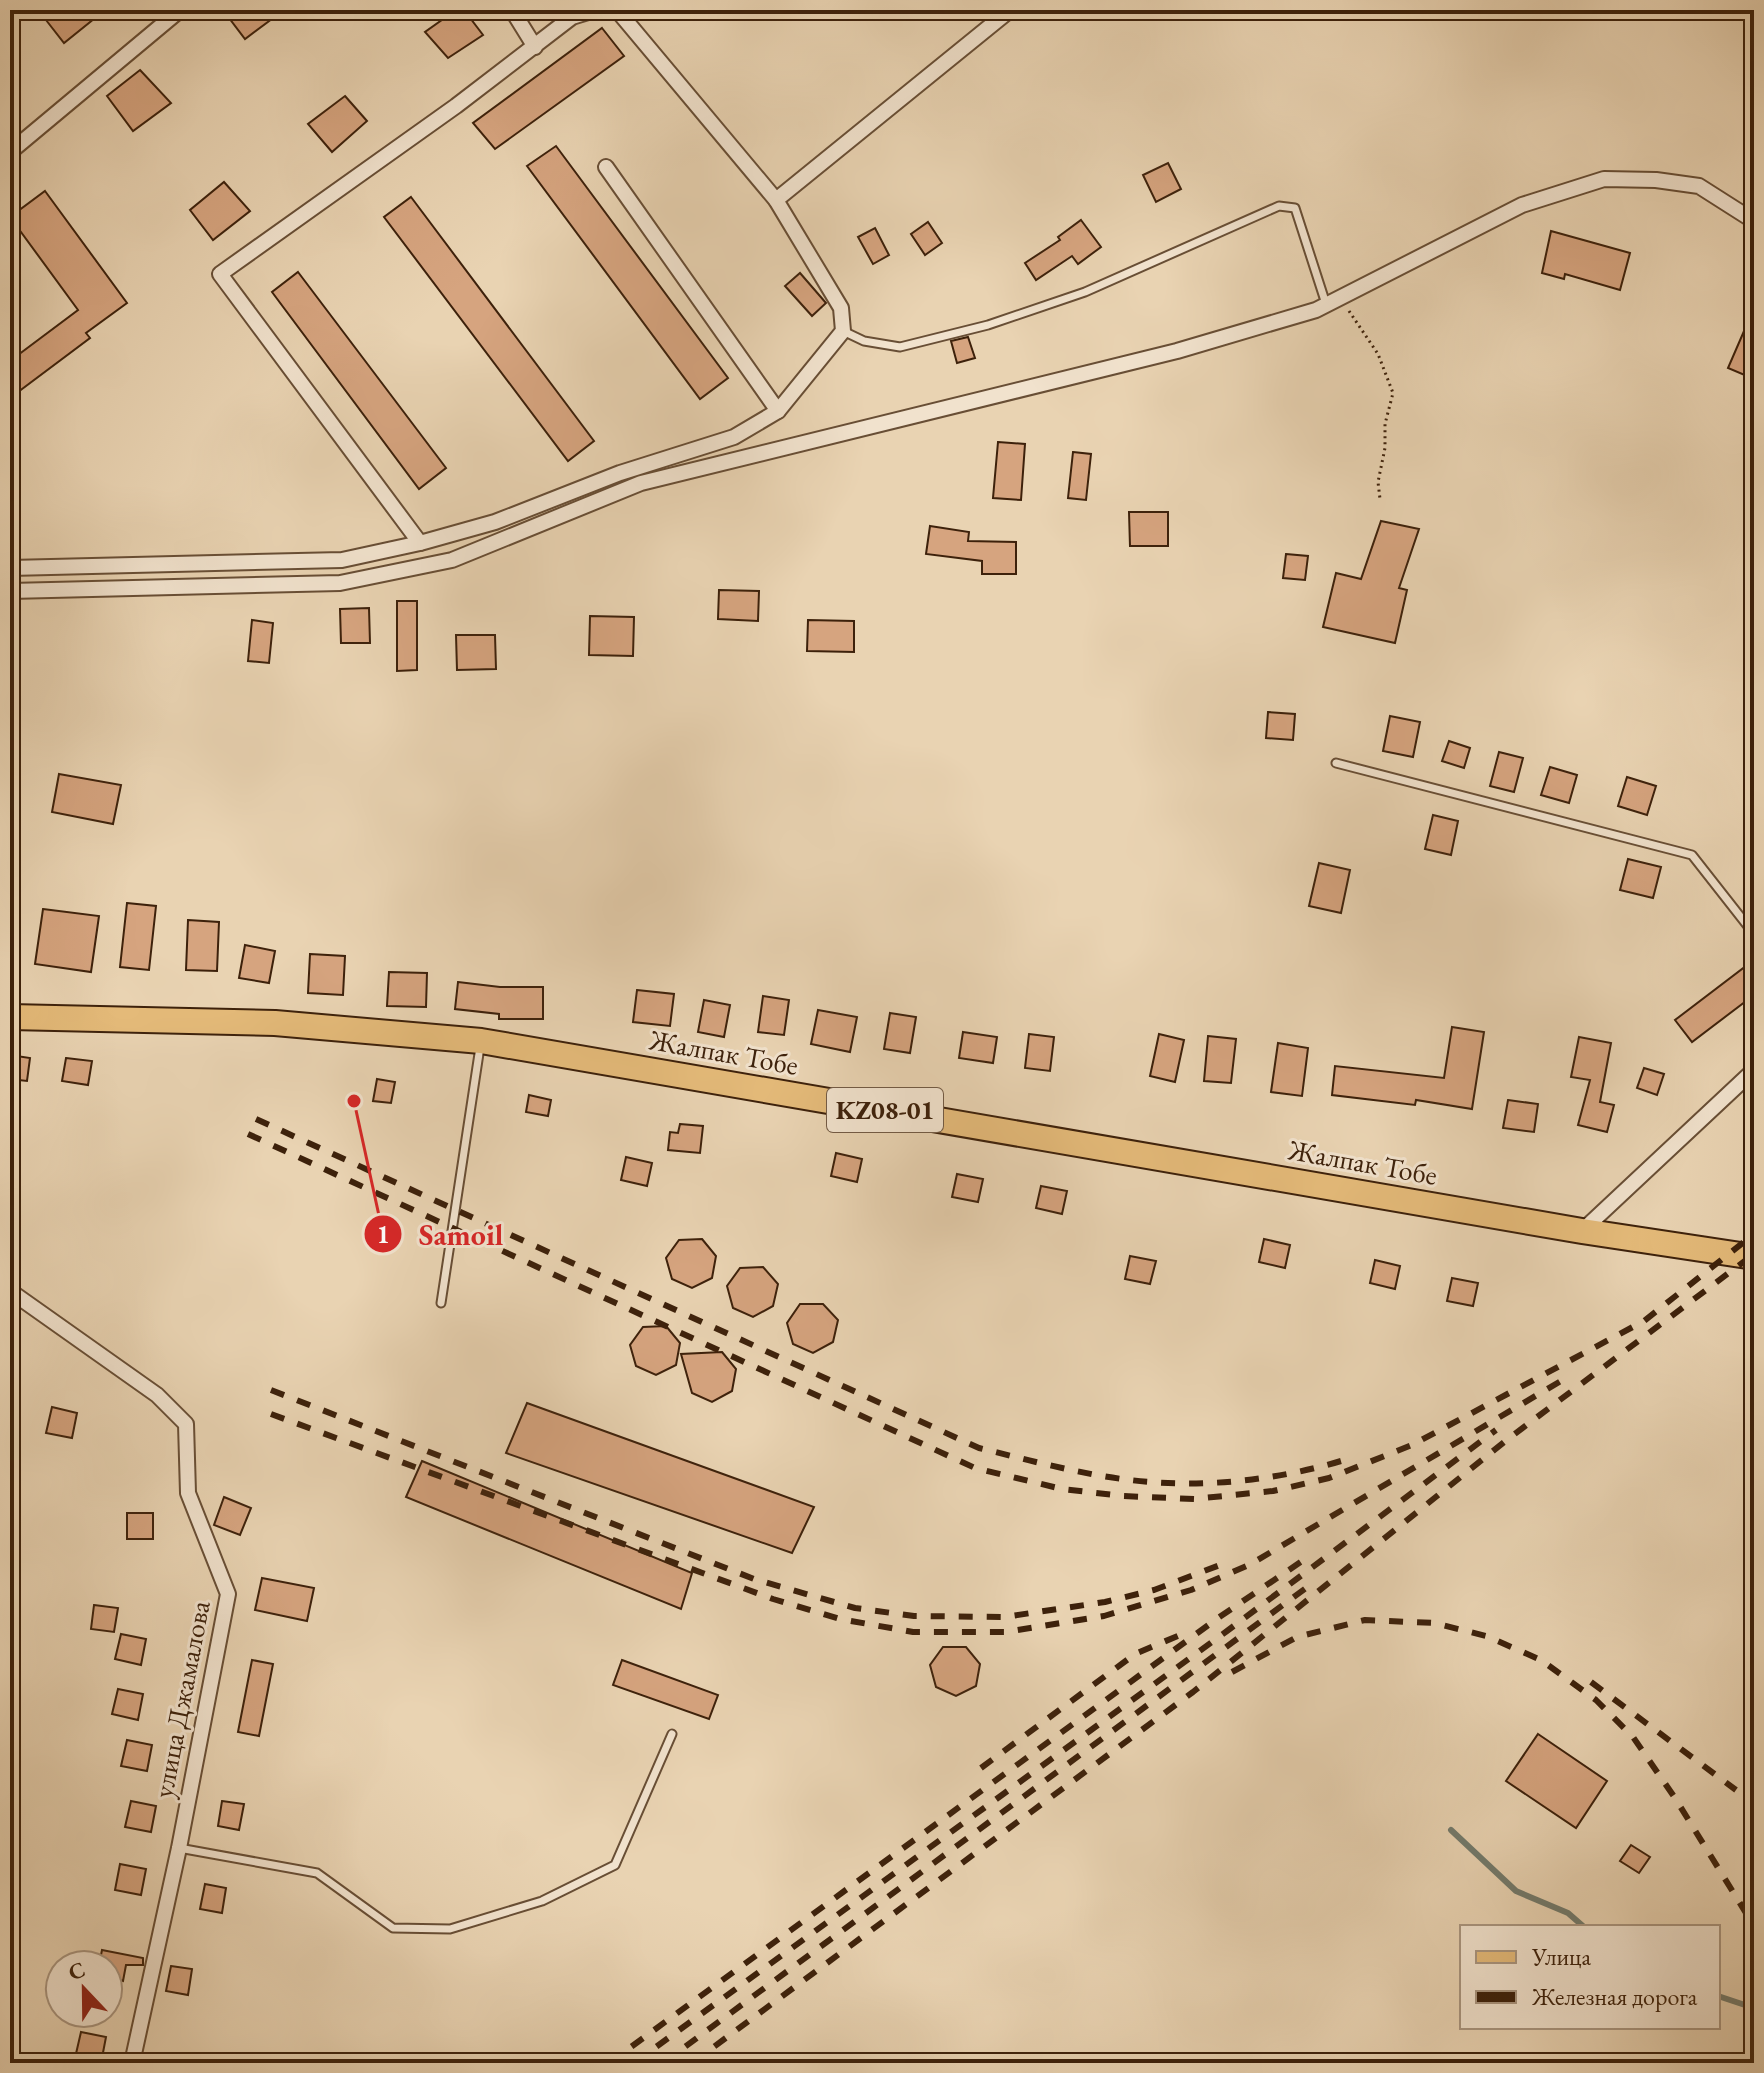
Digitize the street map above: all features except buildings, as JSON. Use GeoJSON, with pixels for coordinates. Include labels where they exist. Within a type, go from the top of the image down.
{"type":"FeatureCollection","features":[{"type":"Feature","properties":{"kind":"main road","name":"Жалпак Тобе"},"geometry":{"type":"LineString","coordinates":[[10,1017],[275,1023],[481,1041],[1582,1231],[1754,1257]]}},
{"type":"Feature","properties":{"kind":"street"},"geometry":{"type":"LineString","coordinates":[[10,152],[180,10]]}},
{"type":"Feature","properties":{"kind":"street"},"geometry":{"type":"LineString","coordinates":[[512,10],[535,47]]}},
{"type":"Feature","properties":{"kind":"street"},"geometry":{"type":"LineString","coordinates":[[420,543],[220,274],[535,47],[572,17],[595,10]]}},
{"type":"Feature","properties":{"kind":"street"},"geometry":{"type":"LineString","coordinates":[[10,568],[342,560],[495,522],[620,473],[734,437],[778,411],[843,331],[841,308],[776,200],[617,10]]}},
{"type":"Feature","properties":{"kind":"street"},"geometry":{"type":"LineString","coordinates":[[776,200],[1010,10]]}},
{"type":"Feature","properties":{"kind":"street"},"geometry":{"type":"LineString","coordinates":[[606,167],[778,411]]}},
{"type":"Feature","properties":{"kind":"street"},"geometry":{"type":"LineString","coordinates":[[10,591],[340,583],[452,560],[641,483],[1177,351],[1333,301],[1522,205],[1604,179],[1656,180],[1699,186],[1754,221]]}},
{"type":"Feature","properties":{"kind":"street"},"geometry":{"type":"LineString","coordinates":[[1582,1231],[1754,1070]]}},
{"type":"Feature","properties":{"kind":"street","name":"улица Джамалова"},"geometry":{"type":"LineString","coordinates":[[10,1291],[157,1395],[186,1424],[188,1493],[228,1594],[179,1848],[132,2063]]}},
{"type":"Feature","properties":{"kind":"lane"},"geometry":{"type":"LineString","coordinates":[[843,331],[864,341],[900,347],[988,325],[1085,292],[1279,206],[1295,208],[1333,301]]}},
{"type":"Feature","properties":{"kind":"lane"},"geometry":{"type":"LineString","coordinates":[[1336,763],[1692,855],[1754,934]]}},
{"type":"Feature","properties":{"kind":"lane"},"geometry":{"type":"LineString","coordinates":[[441,1303],[481,1041]]}},
{"type":"Feature","properties":{"kind":"lane"},"geometry":{"type":"LineString","coordinates":[[179,1848],[317,1873],[393,1928],[450,1929],[542,1901],[615,1865],[672,1734]]}},
{"type":"Feature","properties":{"kind":"path"},"geometry":{"type":"LineString","coordinates":[[1333,301],[1378,354],[1393,393],[1385,424],[1385,448],[1378,482],[1380,499]]}},
{"type":"Feature","properties":{"kind":"waterway"},"geometry":{"type":"LineString","coordinates":[[1451,1830],[1516,1891],[1568,1913],[1582,1925]]}},
{"type":"Feature","properties":{"kind":"waterway"},"geometry":{"type":"LineString","coordinates":[[1720,1997],[1754,2008]]}},
{"type":"Feature","properties":{"kind":"railway"},"geometry":{"type":"LineString","coordinates":[[256,1119],[979,1448],[1092,1474],[1158,1483],[1215,1483],[1271,1477],[1354,1457]]}},
{"type":"Feature","properties":{"kind":"railway"},"geometry":{"type":"LineString","coordinates":[[248,1134],[975,1468],[1062,1489],[1123,1496],[1194,1499],[1273,1491],[1329,1478],[1412,1445],[1644,1321],[1754,1234]]}},
{"type":"Feature","properties":{"kind":"railway"},"geometry":{"type":"LineString","coordinates":[[692,2063],[1193,1692],[1508,1439],[1754,1254]]}},
{"type":"Feature","properties":{"kind":"railway"},"geometry":{"type":"LineString","coordinates":[[271,1414],[773,1599],[840,1619],[913,1632],[1006,1632],[1104,1616],[1191,1590],[1249,1565],[1571,1375]]}},
{"type":"Feature","properties":{"kind":"railway"},"geometry":{"type":"LineString","coordinates":[[271,1390],[754,1579],[855,1608],[914,1616],[1004,1617],[1105,1602],[1154,1590],[1220,1565]]}},
{"type":"Feature","properties":{"kind":"railway"},"geometry":{"type":"LineString","coordinates":[[634,2063],[1227,1631],[1496,1430]]}},
{"type":"Feature","properties":{"kind":"railway"},"geometry":{"type":"LineString","coordinates":[[609,2063],[1218,1618],[1308,1557]]}},
{"type":"Feature","properties":{"kind":"railway"},"geometry":{"type":"LineString","coordinates":[[663,2063],[1310,1585]]}},
{"type":"Feature","properties":{"kind":"railway"},"geometry":{"type":"LineString","coordinates":[[1232,1672],[1297,1637],[1365,1620],[1434,1623],[1486,1636],[1541,1660],[1596,1700],[1633,1737],[1675,1798],[1754,1926]]}},
{"type":"Feature","properties":{"kind":"railway"},"geometry":{"type":"LineString","coordinates":[[981,1768],[1135,1654],[1187,1632]]}},
{"type":"Feature","properties":{"kind":"railway"},"geometry":{"type":"LineString","coordinates":[[1591,1682],[1736,1790]]}},
{"type":"Feature","properties":{"kind":"place","name":"Samoil"},"geometry":{"type":"Point","coordinates":[354,1101]}}]}
